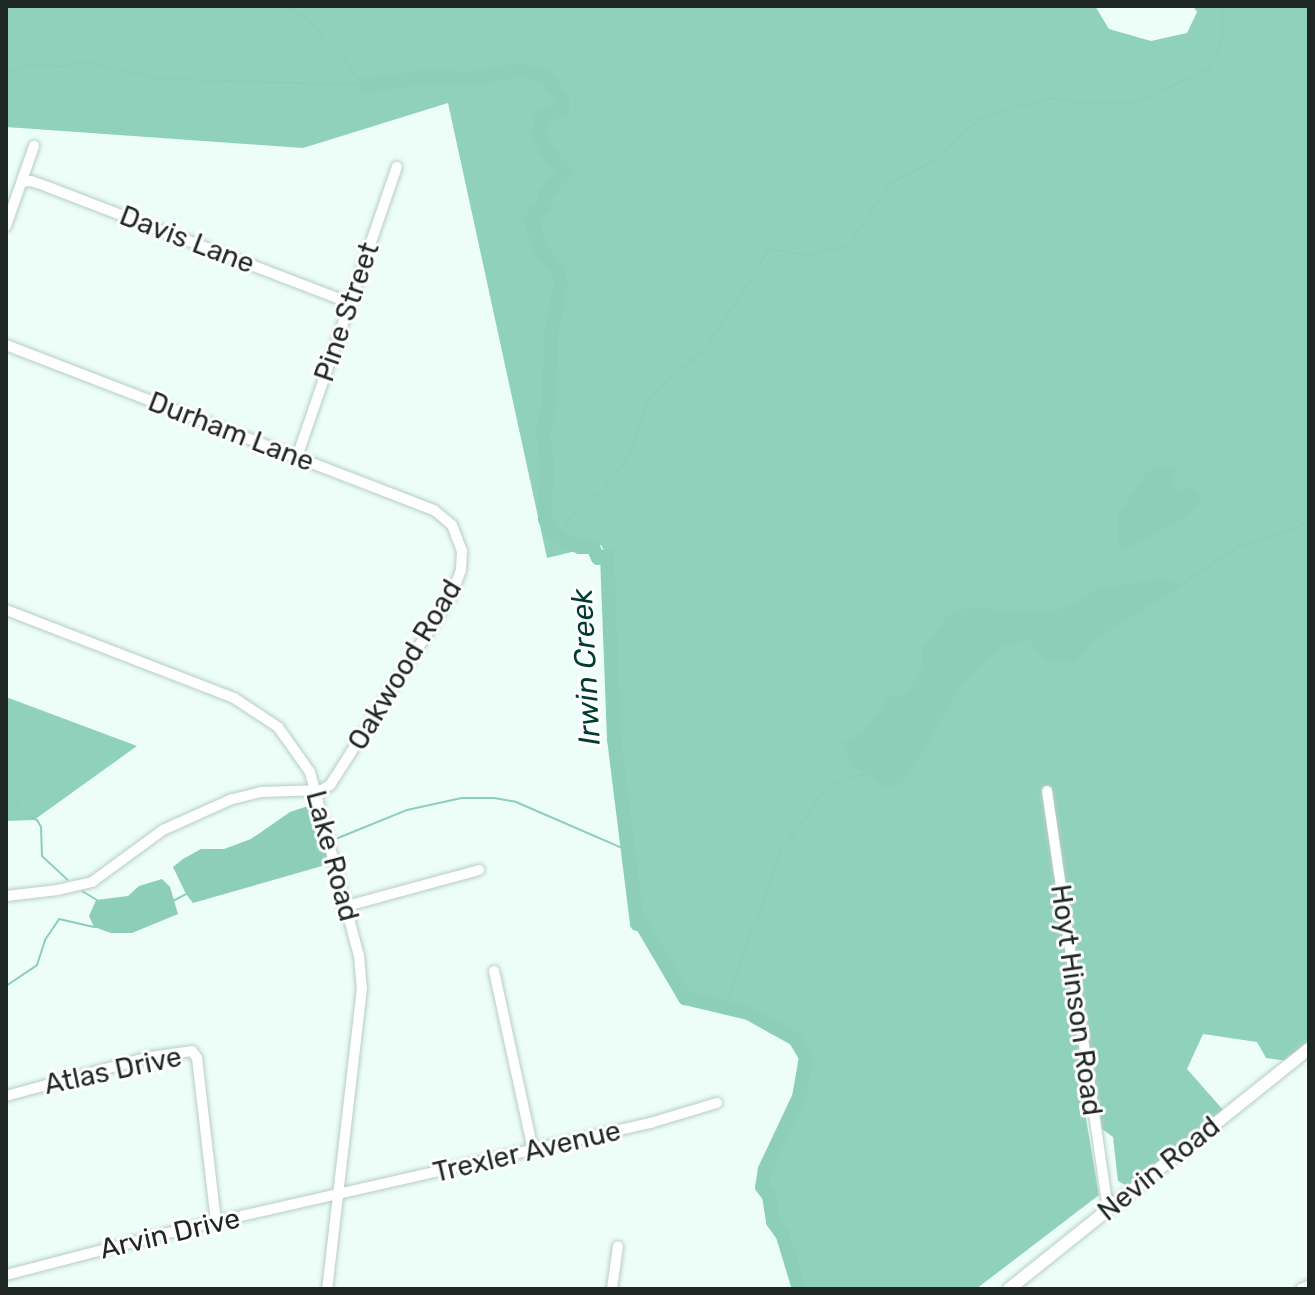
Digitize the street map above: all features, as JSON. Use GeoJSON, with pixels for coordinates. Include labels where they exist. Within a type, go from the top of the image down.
{"type":"FeatureCollection","features":[{"type":"Feature","properties":{"kind":"main road","name":"Nevin Road"},"geometry":{"type":"LineString","coordinates":[[1009,1289],[1309,1049]]}},
{"type":"Feature","properties":{"kind":"street"},"geometry":{"type":"LineString","coordinates":[[6,226],[34,146]]}},
{"type":"Feature","properties":{"kind":"street","name":"Pine Street"},"geometry":{"type":"LineString","coordinates":[[297,457],[397,167]]}},
{"type":"Feature","properties":{"kind":"street","name":"Davis Lane"},"geometry":{"type":"LineString","coordinates":[[22,182],[31,181],[48,187],[350,303]]}},
{"type":"Feature","properties":{"kind":"street","name":"Durham Lane"},"geometry":{"type":"LineString","coordinates":[[6,345],[434,510],[452,525]]}},
{"type":"Feature","properties":{"kind":"street","name":"Oakwood Road"},"geometry":{"type":"LineString","coordinates":[[316,790],[326,788],[335,780],[455,587],[461,570],[462,551],[452,525]]}},
{"type":"Feature","properties":{"kind":"street","name":"Lake Road"},"geometry":{"type":"LineString","coordinates":[[6,610],[209,687],[249,706],[289,739],[316,790],[343,907],[359,956],[362,1005],[327,1289]]}},
{"type":"Feature","properties":{"kind":"street"},"geometry":{"type":"LineString","coordinates":[[6,896],[58,890],[92,882],[163,830],[232,799],[261,792],[316,790]]}},
{"type":"Feature","properties":{"kind":"street","name":"Hoyt Hinson Road"},"geometry":{"type":"LineString","coordinates":[[1047,791],[1108,1209]]}},
{"type":"Feature","properties":{"kind":"street"},"geometry":{"type":"LineString","coordinates":[[343,907],[479,870]]}},
{"type":"Feature","properties":{"kind":"street"},"geometry":{"type":"LineString","coordinates":[[494,971],[533,1150]]}},
{"type":"Feature","properties":{"kind":"street","name":"Atlas Drive"},"geometry":{"type":"LineString","coordinates":[[6,1096],[150,1057],[181,1051],[194,1053],[216,1222]]}},
{"type":"Feature","properties":{"kind":"street","name":"Trexler Avenue"},"geometry":{"type":"LineString","coordinates":[[336,1197],[663,1120],[717,1103]]}},
{"type":"Feature","properties":{"kind":"street","name":"Arvin Drive"},"geometry":{"type":"LineString","coordinates":[[6,1275],[216,1222],[336,1197]]}},
{"type":"Feature","properties":{"kind":"street"},"geometry":{"type":"LineString","coordinates":[[612,1289],[618,1246]]}},
{"type":"Feature","properties":{"kind":"street"},"geometry":{"type":"LineString","coordinates":[[1301,1289],[1309,1286]]}},
{"type":"Feature","properties":{"kind":"shaded area"},"geometry":{"type":"Polygon","coordinates":[[[6,6],[1095,6],[1109,29],[1151,41],[1187,33],[1197,12],[1193,6],[1309,6],[1309,1043],[1287,1061],[1266,1058],[1257,1042],[1203,1034],[1187,1069],[1224,1111],[1129,1187],[1118,1181],[1113,1137],[1102,1129],[1098,1100],[1083,1101],[1099,1195],[976,1289],[799,1289],[783,1236],[773,1222],[769,1196],[762,1187],[765,1169],[799,1097],[806,1057],[795,1039],[748,1013],[685,998],[642,925],[637,924],[614,739],[607,556],[601,545],[547,558],[448,103],[303,148],[6,127],[6,6]]]}},
{"type":"Feature","properties":{"kind":"shaded area"},"geometry":{"type":"Polygon","coordinates":[[[1158,467],[1179,469],[1170,484],[1176,490],[1193,488],[1202,499],[1185,517],[1125,550],[1120,546],[1118,515],[1146,473],[1158,467]]]}},
{"type":"Feature","properties":{"kind":"shaded area"},"geometry":{"type":"Polygon","coordinates":[[[1161,580],[1180,584],[1179,588],[1093,640],[1075,663],[1048,662],[1027,639],[1003,647],[989,656],[963,683],[908,776],[899,784],[883,787],[875,778],[851,766],[843,743],[864,731],[890,696],[900,696],[909,689],[924,668],[921,649],[941,628],[946,616],[960,609],[980,608],[1049,613],[1071,605],[1098,588],[1161,580]]]}},
{"type":"Feature","properties":{"kind":"shaded area"},"geometry":{"type":"Polygon","coordinates":[[[6,697],[137,746],[34,820],[6,821],[6,697]]]}},
{"type":"Feature","properties":{"kind":"shaded area"},"geometry":{"type":"Polygon","coordinates":[[[308,806],[315,830],[325,842],[327,857],[322,866],[193,903],[173,867],[201,849],[224,849],[251,839],[290,812],[308,806]]]}},
{"type":"Feature","properties":{"kind":"shaded area"},"geometry":{"type":"Polygon","coordinates":[[[162,879],[170,887],[178,914],[132,933],[111,933],[94,927],[89,916],[96,900],[128,896],[139,886],[162,879]]]}},
{"type":"Feature","properties":{"kind":"waterway","name":"Irwin Creek"},"geometry":{"type":"LineString","coordinates":[[287,6],[316,26],[325,42],[345,58],[353,74],[365,84]]}},
{"type":"Feature","properties":{"kind":"waterway"},"geometry":{"type":"LineString","coordinates":[[564,541],[562,530],[572,514],[581,504],[601,493],[629,456],[647,400],[708,346],[769,249],[806,255],[849,246],[891,183],[925,166],[982,118],[1049,98],[1093,104],[1133,103],[1208,70],[1222,42],[1222,6]]}},
{"type":"Feature","properties":{"kind":"waterway"},"geometry":{"type":"LineString","coordinates":[[6,71],[31,65],[64,67],[81,61],[160,79],[366,85]]}},
{"type":"Feature","properties":{"kind":"waterway","name":"Irwin Creek"},"geometry":{"type":"LineString","coordinates":[[366,85],[436,76],[469,79],[520,70],[546,76],[562,99],[562,109],[542,117],[539,133],[546,151],[565,172],[545,195],[544,205],[531,219],[540,247],[559,272],[561,285],[552,328],[548,411],[543,432],[547,461],[545,519],[552,532],[564,541],[580,547],[593,547],[598,558],[607,556],[614,739],[637,924],[642,925],[685,998],[748,1013],[795,1039],[806,1057],[799,1097],[765,1169],[762,1187],[769,1196],[773,1222],[783,1236],[799,1289]]}},
{"type":"Feature","properties":{"kind":"waterway"},"geometry":{"type":"LineString","coordinates":[[1181,584],[1239,546],[1296,528],[1309,520]]}},
{"type":"Feature","properties":{"kind":"waterway"},"geometry":{"type":"LineString","coordinates":[[725,1007],[780,853],[826,787],[866,774]]}},
{"type":"Feature","properties":{"kind":"waterway"},"geometry":{"type":"LineString","coordinates":[[6,793],[13,797],[22,814],[37,820],[41,827],[42,856],[68,880]]}},
{"type":"Feature","properties":{"kind":"waterway"},"geometry":{"type":"LineString","coordinates":[[338,838],[407,810],[462,798],[494,798],[516,802],[627,850]]}},
{"type":"Feature","properties":{"kind":"waterway"},"geometry":{"type":"LineString","coordinates":[[82,891],[97,900]]}},
{"type":"Feature","properties":{"kind":"waterway"},"geometry":{"type":"LineString","coordinates":[[171,902],[186,894]]}},
{"type":"Feature","properties":{"kind":"waterway"},"geometry":{"type":"LineString","coordinates":[[6,986],[37,965],[45,940],[59,919],[95,927]]}}]}
